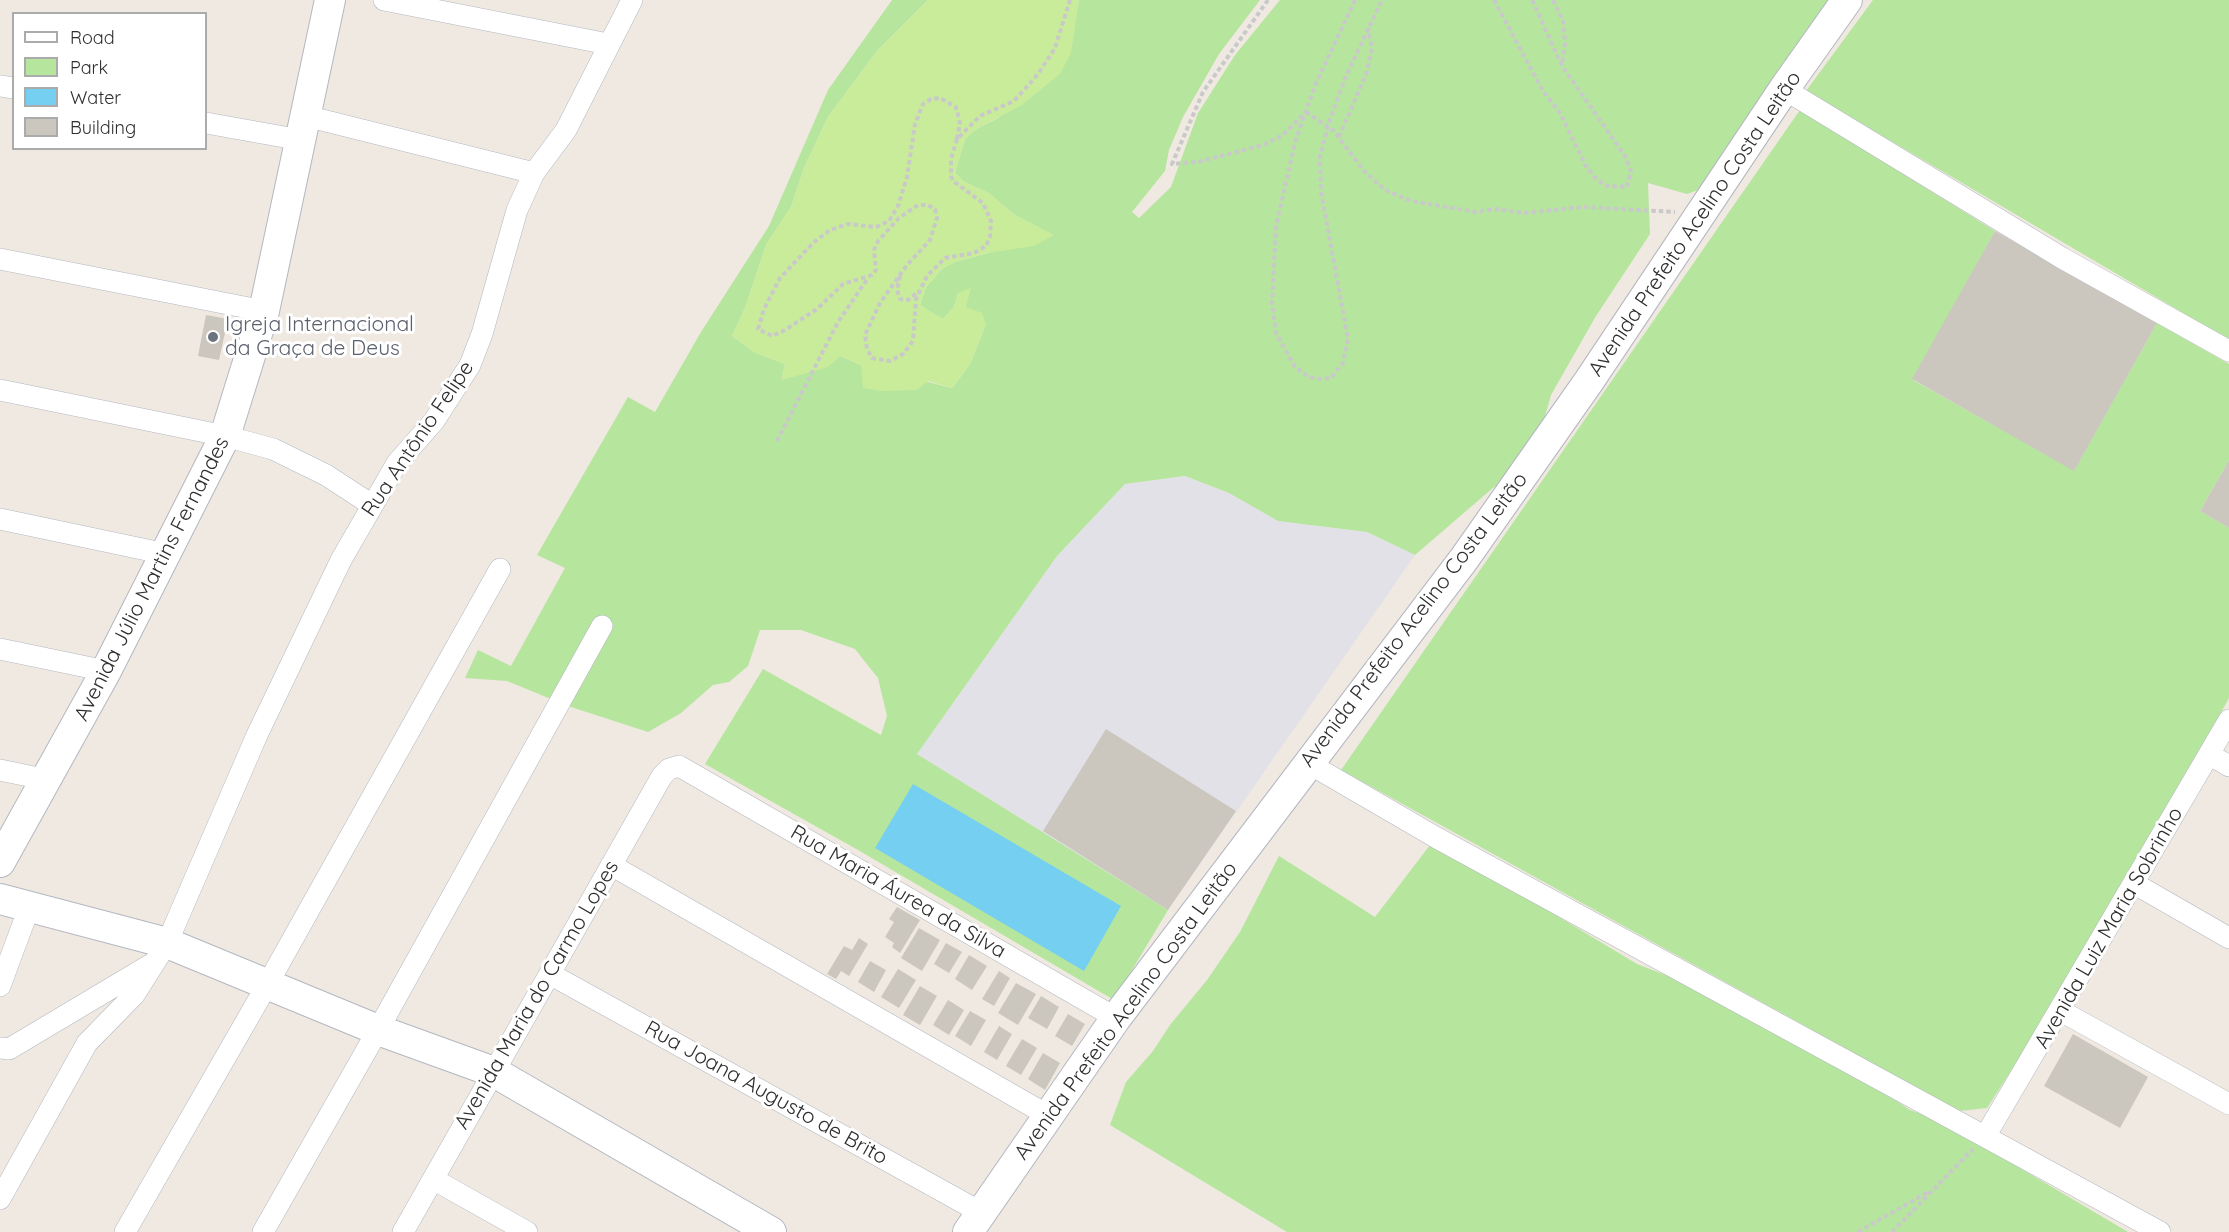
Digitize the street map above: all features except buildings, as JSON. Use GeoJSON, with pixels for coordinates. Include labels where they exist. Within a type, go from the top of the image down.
{"type":"FeatureCollection","features":[{"type":"Feature","properties":{"kind":"street","name":"Avenida Júlio Martins Fernandes"},"geometry":{"type":"LineString","coordinates":[[0,862],[48,780],[106,671],[225,436],[264,311],[330,0]]}},
{"type":"Feature","properties":{"kind":"street"},"geometry":{"type":"LineString","coordinates":[[384,0],[608,44]]}},
{"type":"Feature","properties":{"kind":"street","name":"Rua Antônio Felipe"},"geometry":{"type":"LineString","coordinates":[[0,1199],[87,1043],[134,995],[162,952],[257,735],[341,560],[397,463],[434,421],[470,365],[482,334],[517,210],[534,173],[566,130],[632,0]]}},
{"type":"Feature","properties":{"kind":"street","name":"Avenida Prefeito Acelino Costa Leitão"},"geometry":{"type":"LineString","coordinates":[[975,1222],[1116,1018],[1464,559],[1589,381],[1784,89],[1847,0]]}},
{"type":"Feature","properties":{"kind":"street"},"geometry":{"type":"LineString","coordinates":[[1784,89],[2062,258],[2229,351]]}},
{"type":"Feature","properties":{"kind":"street"},"geometry":{"type":"LineString","coordinates":[[207,123],[304,128],[534,173]]}},
{"type":"Feature","properties":{"kind":"street"},"geometry":{"type":"LineString","coordinates":[[0,260],[264,311]]}},
{"type":"Feature","properties":{"kind":"street"},"geometry":{"type":"LineString","coordinates":[[0,390],[225,436],[273,449],[303,463],[372,505]]}},
{"type":"Feature","properties":{"kind":"street"},"geometry":{"type":"LineString","coordinates":[[0,519],[166,554]]}},
{"type":"Feature","properties":{"kind":"street"},"geometry":{"type":"LineString","coordinates":[[125,1232],[267,985],[500,568]]}},
{"type":"Feature","properties":{"kind":"street"},"geometry":{"type":"LineString","coordinates":[[263,1232],[602,626]]}},
{"type":"Feature","properties":{"kind":"street"},"geometry":{"type":"LineString","coordinates":[[0,649],[106,671]]}},
{"type":"Feature","properties":{"kind":"street","name":"Avenida Luiz Maria Sobrinho"},"geometry":{"type":"LineString","coordinates":[[1986,1135],[2061,1011],[2229,720]]}},
{"type":"Feature","properties":{"kind":"street"},"geometry":{"type":"LineString","coordinates":[[2210,755],[2229,766]]}},
{"type":"Feature","properties":{"kind":"street"},"geometry":{"type":"LineString","coordinates":[[1308,763],[1437,838],[1986,1135],[2160,1232]]}},
{"type":"Feature","properties":{"kind":"street","name":"Rua Maria Áurea da Silva"},"geometry":{"type":"LineString","coordinates":[[679,766],[1116,1018]]}},
{"type":"Feature","properties":{"kind":"street","name":"Avenida Maria do Carmo Lopes"},"geometry":{"type":"LineString","coordinates":[[403,1232],[662,776],[669,769],[679,766]]}},
{"type":"Feature","properties":{"kind":"street"},"geometry":{"type":"LineString","coordinates":[[0,770],[48,780]]}},
{"type":"Feature","properties":{"kind":"street"},"geometry":{"type":"LineString","coordinates":[[611,866],[1049,1116]]}},
{"type":"Feature","properties":{"kind":"street"},"geometry":{"type":"LineString","coordinates":[[2134,884],[2229,938]]}},
{"type":"Feature","properties":{"kind":"street"},"geometry":{"type":"LineString","coordinates":[[0,899],[26,919],[162,952],[267,985],[378,1030],[494,1072],[771,1232]]}},
{"type":"Feature","properties":{"kind":"street"},"geometry":{"type":"LineString","coordinates":[[0,933],[26,919]]}},
{"type":"Feature","properties":{"kind":"street"},"geometry":{"type":"LineString","coordinates":[[0,986],[26,919]]}},
{"type":"Feature","properties":{"kind":"street"},"geometry":{"type":"LineString","coordinates":[[0,1048],[9,1049],[162,952]]}},
{"type":"Feature","properties":{"kind":"street","name":"Rua Joana Augusto de Brito"},"geometry":{"type":"LineString","coordinates":[[550,974],[975,1222]]}},
{"type":"Feature","properties":{"kind":"street"},"geometry":{"type":"LineString","coordinates":[[2061,1011],[2229,1104]]}},
{"type":"Feature","properties":{"kind":"street"},"geometry":{"type":"LineString","coordinates":[[433,1179],[527,1232]]}},
{"type":"Feature","properties":{"kind":"path"},"geometry":{"type":"LineString","coordinates":[[957,139],[980,116],[1014,101],[1038,74],[1055,48],[1070,0]]}},
{"type":"Feature","properties":{"kind":"path"},"geometry":{"type":"LineString","coordinates":[[1268,0],[1203,92],[1172,164],[1198,162],[1263,144],[1283,135],[1306,112]]}},
{"type":"Feature","properties":{"kind":"path"},"geometry":{"type":"LineString","coordinates":[[1355,0],[1332,46],[1296,139],[1276,226],[1272,303],[1276,333],[1295,367],[1309,377],[1320,379],[1331,378],[1343,363],[1348,339],[1321,192],[1320,157],[1328,125],[1368,27],[1382,0]]}},
{"type":"Feature","properties":{"kind":"path"},"geometry":{"type":"LineString","coordinates":[[1494,0],[1544,92],[1560,113],[1586,166],[1597,180],[1606,186],[1618,189],[1627,187],[1631,171],[1625,156],[1562,66],[1532,0]]}},
{"type":"Feature","properties":{"kind":"path"},"geometry":{"type":"LineString","coordinates":[[1553,0],[1563,21],[1565,43],[1562,66]]}},
{"type":"Feature","properties":{"kind":"path"},"geometry":{"type":"LineString","coordinates":[[1339,137],[1367,72],[1372,48],[1368,27]]}},
{"type":"Feature","properties":{"kind":"path"},"geometry":{"type":"LineString","coordinates":[[868,278],[852,279],[843,284],[817,309],[785,330],[772,336],[758,329],[764,309],[780,278],[808,247],[830,230],[848,224],[876,226],[889,221],[907,177],[915,124],[922,104],[931,99],[940,98],[956,107],[960,123],[951,159],[951,176],[953,181],[983,203],[991,221],[990,237],[986,246],[974,253],[945,258],[919,291],[908,300],[900,299],[897,290],[901,272]]}},
{"type":"Feature","properties":{"kind":"path"},"geometry":{"type":"LineString","coordinates":[[1306,112],[1328,125],[1364,171],[1385,190],[1411,201],[1476,212],[1496,209],[1524,213],[1583,207],[1702,214]]}},
{"type":"Feature","properties":{"kind":"path"},"geometry":{"type":"LineString","coordinates":[[777,441],[838,322],[876,270],[874,250],[878,241],[899,218],[918,205],[935,209],[937,218],[930,240],[901,272],[871,317],[865,334],[867,349],[872,358],[882,361],[895,360],[913,342],[919,291]]}},
{"type":"Feature","properties":{"kind":"path"},"geometry":{"type":"LineString","coordinates":[[1892,1232],[1919,1207],[1986,1135]]}},
{"type":"Feature","properties":{"kind":"path"},"geometry":{"type":"LineString","coordinates":[[1858,1232],[1932,1191]]}},
{"type":"Feature","properties":{"kind":"shaded area"},"geometry":{"type":"Polygon","coordinates":[[[1185,476],[1229,493],[1278,521],[1367,532],[1415,555],[1168,910],[917,754],[1057,556],[1125,484],[1185,476]]]}},
{"type":"Feature","properties":{"kind":"green space"},"geometry":{"type":"Polygon","coordinates":[[[892,0],[928,0],[877,51],[828,117],[804,168],[791,207],[766,245],[745,308],[732,336],[754,352],[785,364],[782,379],[840,356],[861,365],[952,388],[970,364],[986,324],[966,307],[958,293],[954,307],[943,319],[930,312],[920,305],[926,287],[943,268],[955,262],[1053,235],[1013,214],[990,194],[963,181],[955,173],[965,139],[976,129],[998,118],[1075,17],[1079,0],[1260,0],[1219,54],[1183,117],[1169,150],[1165,171],[1132,212],[1139,218],[1171,187],[1198,113],[1235,55],[1280,0],[1841,0],[1717,183],[1687,194],[1648,183],[1650,234],[1596,316],[1551,395],[1537,444],[1524,469],[1494,487],[1415,555],[1367,532],[1278,521],[1229,493],[1185,476],[1125,484],[1057,556],[917,754],[1168,910],[1114,1000],[858,850],[705,764],[763,669],[881,735],[887,716],[878,678],[855,649],[801,630],[760,630],[748,666],[729,682],[713,685],[681,713],[648,732],[568,706],[507,681],[465,678],[478,650],[511,666],[565,568],[537,555],[628,397],[655,412],[701,332],[769,226],[828,90],[892,0]]]}},
{"type":"Feature","properties":{"kind":"green space"},"geometry":{"type":"Polygon","coordinates":[[[928,0],[1079,0],[1071,53],[1060,74],[1022,105],[976,129],[965,139],[955,173],[963,181],[990,194],[1013,214],[1054,235],[1034,246],[987,253],[955,262],[943,268],[926,287],[920,305],[943,319],[954,307],[958,293],[971,288],[966,307],[982,313],[986,324],[970,364],[952,388],[928,381],[917,390],[881,391],[863,388],[861,365],[840,356],[828,367],[782,380],[785,364],[754,352],[732,336],[745,308],[766,245],[791,207],[804,168],[828,117],[877,51],[928,0]]]}},
{"type":"Feature","properties":{"kind":"green space"},"geometry":{"type":"Polygon","coordinates":[[[1873,0],[2229,0],[2229,340],[1806,91],[1873,0]]]}},
{"type":"Feature","properties":{"kind":"green space"},"geometry":{"type":"Polygon","coordinates":[[[1800,110],[1995,231],[1913,380],[2074,470],[2157,323],[2229,364],[2229,460],[2200,511],[2229,528],[2229,698],[2085,956],[1987,1108],[1959,1111],[1341,770],[1800,110]]]}},
{"type":"Feature","properties":{"kind":"green space"},"geometry":{"type":"Polygon","coordinates":[[[1430,845],[1524,896],[1637,964],[1676,979],[1804,1050],[1855,1073],[1910,1110],[1937,1119],[2128,1232],[1287,1232],[1110,1125],[1126,1082],[1153,1051],[1170,1025],[1207,980],[1240,932],[1279,856],[1375,917],[1430,845]]]}},
{"type":"Feature","properties":{"kind":"water"},"geometry":{"type":"Polygon","coordinates":[[[913,784],[1121,906],[1084,971],[875,848],[913,784]]]}},
{"type":"Feature","properties":{"kind":"place","name":"Igreja Internacional da Graça de Deus"},"geometry":{"type":"Point","coordinates":[213,337]}}]}
